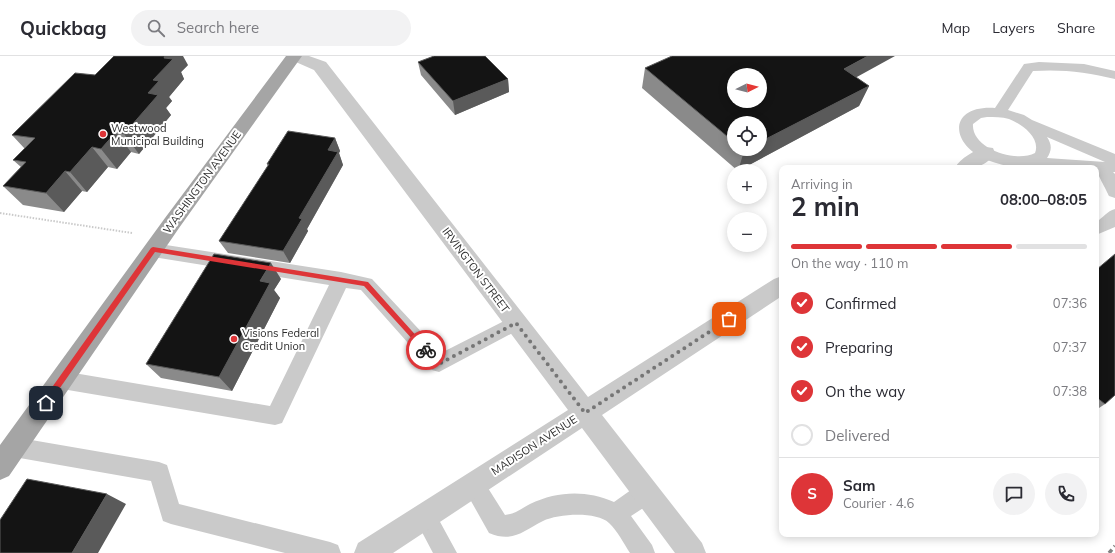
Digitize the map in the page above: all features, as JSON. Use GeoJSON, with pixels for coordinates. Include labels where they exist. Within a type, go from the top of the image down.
{"type":"FeatureCollection","features":[{"type":"Feature","properties":{"kind":"main road","name":"WASHINGTON AVENUE"},"geometry":{"type":"LineString","coordinates":[[0,467],[158,244],[294,56]]}},
{"type":"Feature","properties":{"kind":"street","name":"IRVINGTON STREET"},"geometry":{"type":"LineString","coordinates":[[294,56],[320,66],[692,553]]}},
{"type":"Feature","properties":{"kind":"street"},"geometry":{"type":"LineString","coordinates":[[968,165],[986,153]]}},
{"type":"Feature","properties":{"kind":"street","name":"MADISON AVENUE"},"geometry":{"type":"LineString","coordinates":[[371,552],[779,288]]}},
{"type":"Feature","properties":{"kind":"lane"},"geometry":{"type":"LineString","coordinates":[[999,112],[1029,67],[1042,66],[1078,68],[1115,75]]}},
{"type":"Feature","properties":{"kind":"lane"},"geometry":{"type":"LineString","coordinates":[[1074,165],[1006,160],[986,153],[968,138],[965,130],[965,123],[970,117],[977,113],[999,112],[1022,120],[1115,160]]}},
{"type":"Feature","properties":{"kind":"lane"},"geometry":{"type":"LineString","coordinates":[[1022,120],[1039,133],[1043,141],[1044,148],[1041,154],[1035,159],[1025,162]]}},
{"type":"Feature","properties":{"kind":"lane"},"geometry":{"type":"LineString","coordinates":[[1107,167],[1115,192]]}},
{"type":"Feature","properties":{"kind":"lane"},"geometry":{"type":"LineString","coordinates":[[1099,228],[1110,222],[1115,215]]}},
{"type":"Feature","properties":{"kind":"lane"},"geometry":{"type":"LineString","coordinates":[[158,244],[366,284],[439,364],[516,323]]}},
{"type":"Feature","properties":{"kind":"lane"},"geometry":{"type":"LineString","coordinates":[[62,380],[275,416],[341,279]]}},
{"type":"Feature","properties":{"kind":"lane"},"geometry":{"type":"LineString","coordinates":[[14,448],[159,472],[171,513],[330,553]]}},
{"type":"Feature","properties":{"kind":"lane"},"geometry":{"type":"LineString","coordinates":[[473,485],[497,525],[507,527],[518,524],[542,510],[570,505],[594,506],[616,514],[644,553]]}},
{"type":"Feature","properties":{"kind":"lane"},"geometry":{"type":"LineString","coordinates":[[616,514],[646,493]]}},
{"type":"Feature","properties":{"kind":"lane"},"geometry":{"type":"LineString","coordinates":[[424,517],[446,553]]}},
{"type":"Feature","properties":{"kind":"path"},"geometry":{"type":"LineString","coordinates":[[0,213],[158,244]]}},
{"type":"Feature","properties":{"kind":"building"},"geometry":{"type":"Polygon","coordinates":[[[114,56],[165,56],[164,58],[173,59],[153,80],[159,81],[148,93],[158,95],[124,134],[116,132],[101,149],[92,147],[70,172],[65,171],[46,193],[3,186],[26,162],[13,160],[35,138],[12,135],[75,73],[95,75],[114,56]]]}},
{"type":"Feature","properties":{"kind":"building"},"geometry":{"type":"Polygon","coordinates":[[[434,56],[485,56],[508,79],[453,101],[418,62],[434,56]]]}},
{"type":"Feature","properties":{"kind":"building"},"geometry":{"type":"Polygon","coordinates":[[[672,56],[868,56],[844,69],[869,86],[767,138],[767,116],[727,116],[727,136],[645,68],[672,56]]]}},
{"type":"Feature","properties":{"kind":"building"},"geometry":{"type":"Polygon","coordinates":[[[288,131],[335,138],[328,150],[338,152],[299,218],[302,219],[283,251],[219,241],[269,164],[267,164],[288,131]]]}},
{"type":"Feature","properties":{"kind":"building"},"geometry":{"type":"Polygon","coordinates":[[[214,254],[271,263],[260,281],[270,283],[219,377],[146,364],[214,254]]]}},
{"type":"Feature","properties":{"kind":"building"},"geometry":{"type":"Polygon","coordinates":[[[1115,254],[1115,395],[1105,404],[1099,399],[1099,267],[1115,254]]]}},
{"type":"Feature","properties":{"kind":"building"},"geometry":{"type":"Polygon","coordinates":[[[27,479],[107,494],[72,553],[0,553],[0,520],[27,479]]]}},
{"type":"Feature","properties":{"kind":"railway"},"geometry":{"type":"LineString","coordinates":[[1109,553],[1115,546]]}},
{"type":"Feature","properties":{"kind":"way so far"},"geometry":{"type":"LineString","coordinates":[[426,350],[439,364],[516,323],[585,413],[729,319]]}},
{"type":"Feature","properties":{"kind":"place","name":"Westwood Municipal Building"},"geometry":{"type":"Point","coordinates":[103,134]}},
{"type":"Feature","properties":{"kind":"place","name":"Visions Federal Credit Union"},"geometry":{"type":"Point","coordinates":[234,339]}},
{"type":"Feature","properties":{"kind":"route"},"geometry":{"type":"LineString","coordinates":[[46,403],[153,250],[366,284],[426,350]]}}]}
